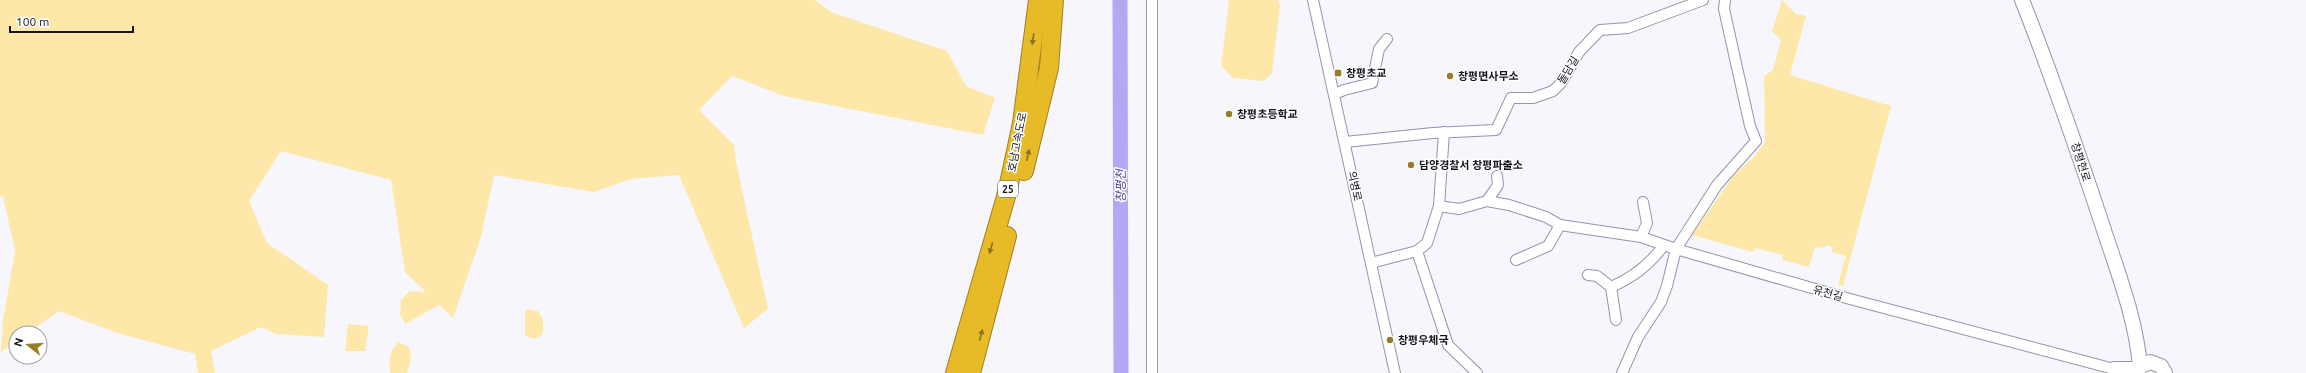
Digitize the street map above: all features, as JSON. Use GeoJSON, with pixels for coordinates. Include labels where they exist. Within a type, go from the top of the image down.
{"type":"FeatureCollection","features":[{"type":"Feature","properties":{"kind":"highway","name":"호남고속도로"},"geometry":{"type":"LineString","coordinates":[[955,373],[1007,193],[1022,123],[1038,0]]}},
{"type":"Feature","properties":{"kind":"highway","name":"호남고속도로"},"geometry":{"type":"LineString","coordinates":[[971,373],[1019,193],[1049,68],[1054,0]]}},
{"type":"Feature","properties":{"kind":"main road","name":"창평현로"},"geometry":{"type":"LineString","coordinates":[[2022,0],[2055,83],[2134,330]]}},
{"type":"Feature","properties":{"kind":"main road"},"geometry":{"type":"LineString","coordinates":[[2134,330],[2154,363]]}},
{"type":"Feature","properties":{"kind":"main road"},"geometry":{"type":"LineString","coordinates":[[2134,330],[2138,370]]}},
{"type":"Feature","properties":{"kind":"main road"},"geometry":{"type":"LineString","coordinates":[[2120,371],[2129,356],[2134,330]]}},
{"type":"Feature","properties":{"kind":"main road"},"geometry":{"type":"LineString","coordinates":[[2120,371],[2138,370],[2146,363],[2154,363],[2161,366],[2165,373]]}},
{"type":"Feature","properties":{"kind":"street"},"geometry":{"type":"LineString","coordinates":[[1152,0],[1152,373]]}},
{"type":"Feature","properties":{"kind":"street","name":"의병로"},"geometry":{"type":"LineString","coordinates":[[1313,0],[1335,94],[1370,263],[1395,373]]}},
{"type":"Feature","properties":{"kind":"street","name":"돌담길"},"geometry":{"type":"LineString","coordinates":[[1345,142],[1444,132],[1496,130],[1512,98],[1532,98],[1553,91],[1562,83],[1579,52],[1600,30],[1628,28],[1702,0]]}},
{"type":"Feature","properties":{"kind":"street"},"geometry":{"type":"LineString","coordinates":[[1622,373],[1634,344],[1663,297],[1676,249],[1717,185],[1756,141],[1724,9],[1725,0]]}},
{"type":"Feature","properties":{"kind":"street"},"geometry":{"type":"LineString","coordinates":[[1335,94],[1344,90],[1372,84],[1378,49],[1387,39]]}},
{"type":"Feature","properties":{"kind":"street"},"geometry":{"type":"LineString","coordinates":[[1370,263],[1417,251],[1427,243],[1439,206],[1444,132]]}},
{"type":"Feature","properties":{"kind":"street"},"geometry":{"type":"LineString","coordinates":[[1439,206],[1459,209],[1487,201],[1498,185],[1497,176]]}},
{"type":"Feature","properties":{"kind":"street","name":"유천길"},"geometry":{"type":"LineString","coordinates":[[1487,201],[1509,205],[1546,217],[1560,225],[1641,237],[1676,249],[1858,301],[2120,371]]}},
{"type":"Feature","properties":{"kind":"street"},"geometry":{"type":"LineString","coordinates":[[1641,237],[1647,223],[1644,202]]}},
{"type":"Feature","properties":{"kind":"street"},"geometry":{"type":"LineString","coordinates":[[1516,260],[1548,246],[1560,225]]}},
{"type":"Feature","properties":{"kind":"street"},"geometry":{"type":"LineString","coordinates":[[1611,287],[1634,274],[1656,256],[1664,245]]}},
{"type":"Feature","properties":{"kind":"street"},"geometry":{"type":"LineString","coordinates":[[1417,251],[1448,345],[1477,373]]}},
{"type":"Feature","properties":{"kind":"street"},"geometry":{"type":"LineString","coordinates":[[1588,275],[1597,276],[1611,287],[1616,320]]}},
{"type":"Feature","properties":{"kind":"shaded area"},"geometry":{"type":"Polygon","coordinates":[[[0,0],[815,0],[831,12],[947,51],[966,86],[995,98],[983,135],[784,96],[732,76],[699,110],[734,145],[736,162],[768,309],[744,328],[679,175],[631,179],[594,192],[494,175],[481,237],[453,318],[439,305],[405,324],[400,314],[401,300],[410,291],[426,292],[405,272],[391,180],[281,151],[249,201],[267,243],[328,285],[324,337],[276,334],[261,327],[211,351],[215,373],[198,373],[195,354],[117,333],[59,311],[39,325],[8,325],[8,347],[1,352],[3,320],[15,251],[3,196],[0,197],[0,0]]]}},
{"type":"Feature","properties":{"kind":"shaded area"},"geometry":{"type":"Polygon","coordinates":[[[1229,0],[1278,0],[1280,5],[1272,73],[1264,81],[1233,78],[1221,66],[1229,0]]]}},
{"type":"Feature","properties":{"kind":"shaded area"},"geometry":{"type":"Polygon","coordinates":[[[1782,0],[1796,14],[1806,16],[1790,75],[1891,106],[1843,286],[1838,285],[1846,256],[1832,252],[1833,247],[1826,245],[1824,248],[1815,247],[1809,267],[1782,260],[1783,255],[1755,248],[1753,252],[1692,235],[1733,176],[1753,158],[1765,142],[1764,76],[1773,70],[1781,40],[1772,31],[1782,0]]]}},
{"type":"Feature","properties":{"kind":"shaded area"},"geometry":{"type":"Polygon","coordinates":[[[528,309],[538,311],[543,320],[543,334],[535,339],[525,336],[525,312],[528,309]]]}},
{"type":"Feature","properties":{"kind":"shaded area"},"geometry":{"type":"Polygon","coordinates":[[[348,324],[369,326],[365,351],[345,351],[348,324]]]}},
{"type":"Feature","properties":{"kind":"shaded area"},"geometry":{"type":"Polygon","coordinates":[[[398,342],[409,347],[411,359],[407,373],[390,373],[390,356],[398,342]]]}},
{"type":"Feature","properties":{"kind":"waterway","name":"창평천"},"geometry":{"type":"LineString","coordinates":[[1120,0],[1121,373]]}},
{"type":"Feature","properties":{"kind":"place","name":"창평초교"},"geometry":{"type":"Point","coordinates":[1338,73]}},
{"type":"Feature","properties":{"kind":"place","name":"창평면사무소"},"geometry":{"type":"Point","coordinates":[1450,76]}},
{"type":"Feature","properties":{"kind":"place","name":"창평초등학교"},"geometry":{"type":"Point","coordinates":[1229,114]}},
{"type":"Feature","properties":{"kind":"place","name":"담양경찰서 창평파출소"},"geometry":{"type":"Point","coordinates":[1411,165]}},
{"type":"Feature","properties":{"kind":"place","name":"창평우체국"},"geometry":{"type":"Point","coordinates":[1390,340]}}]}
